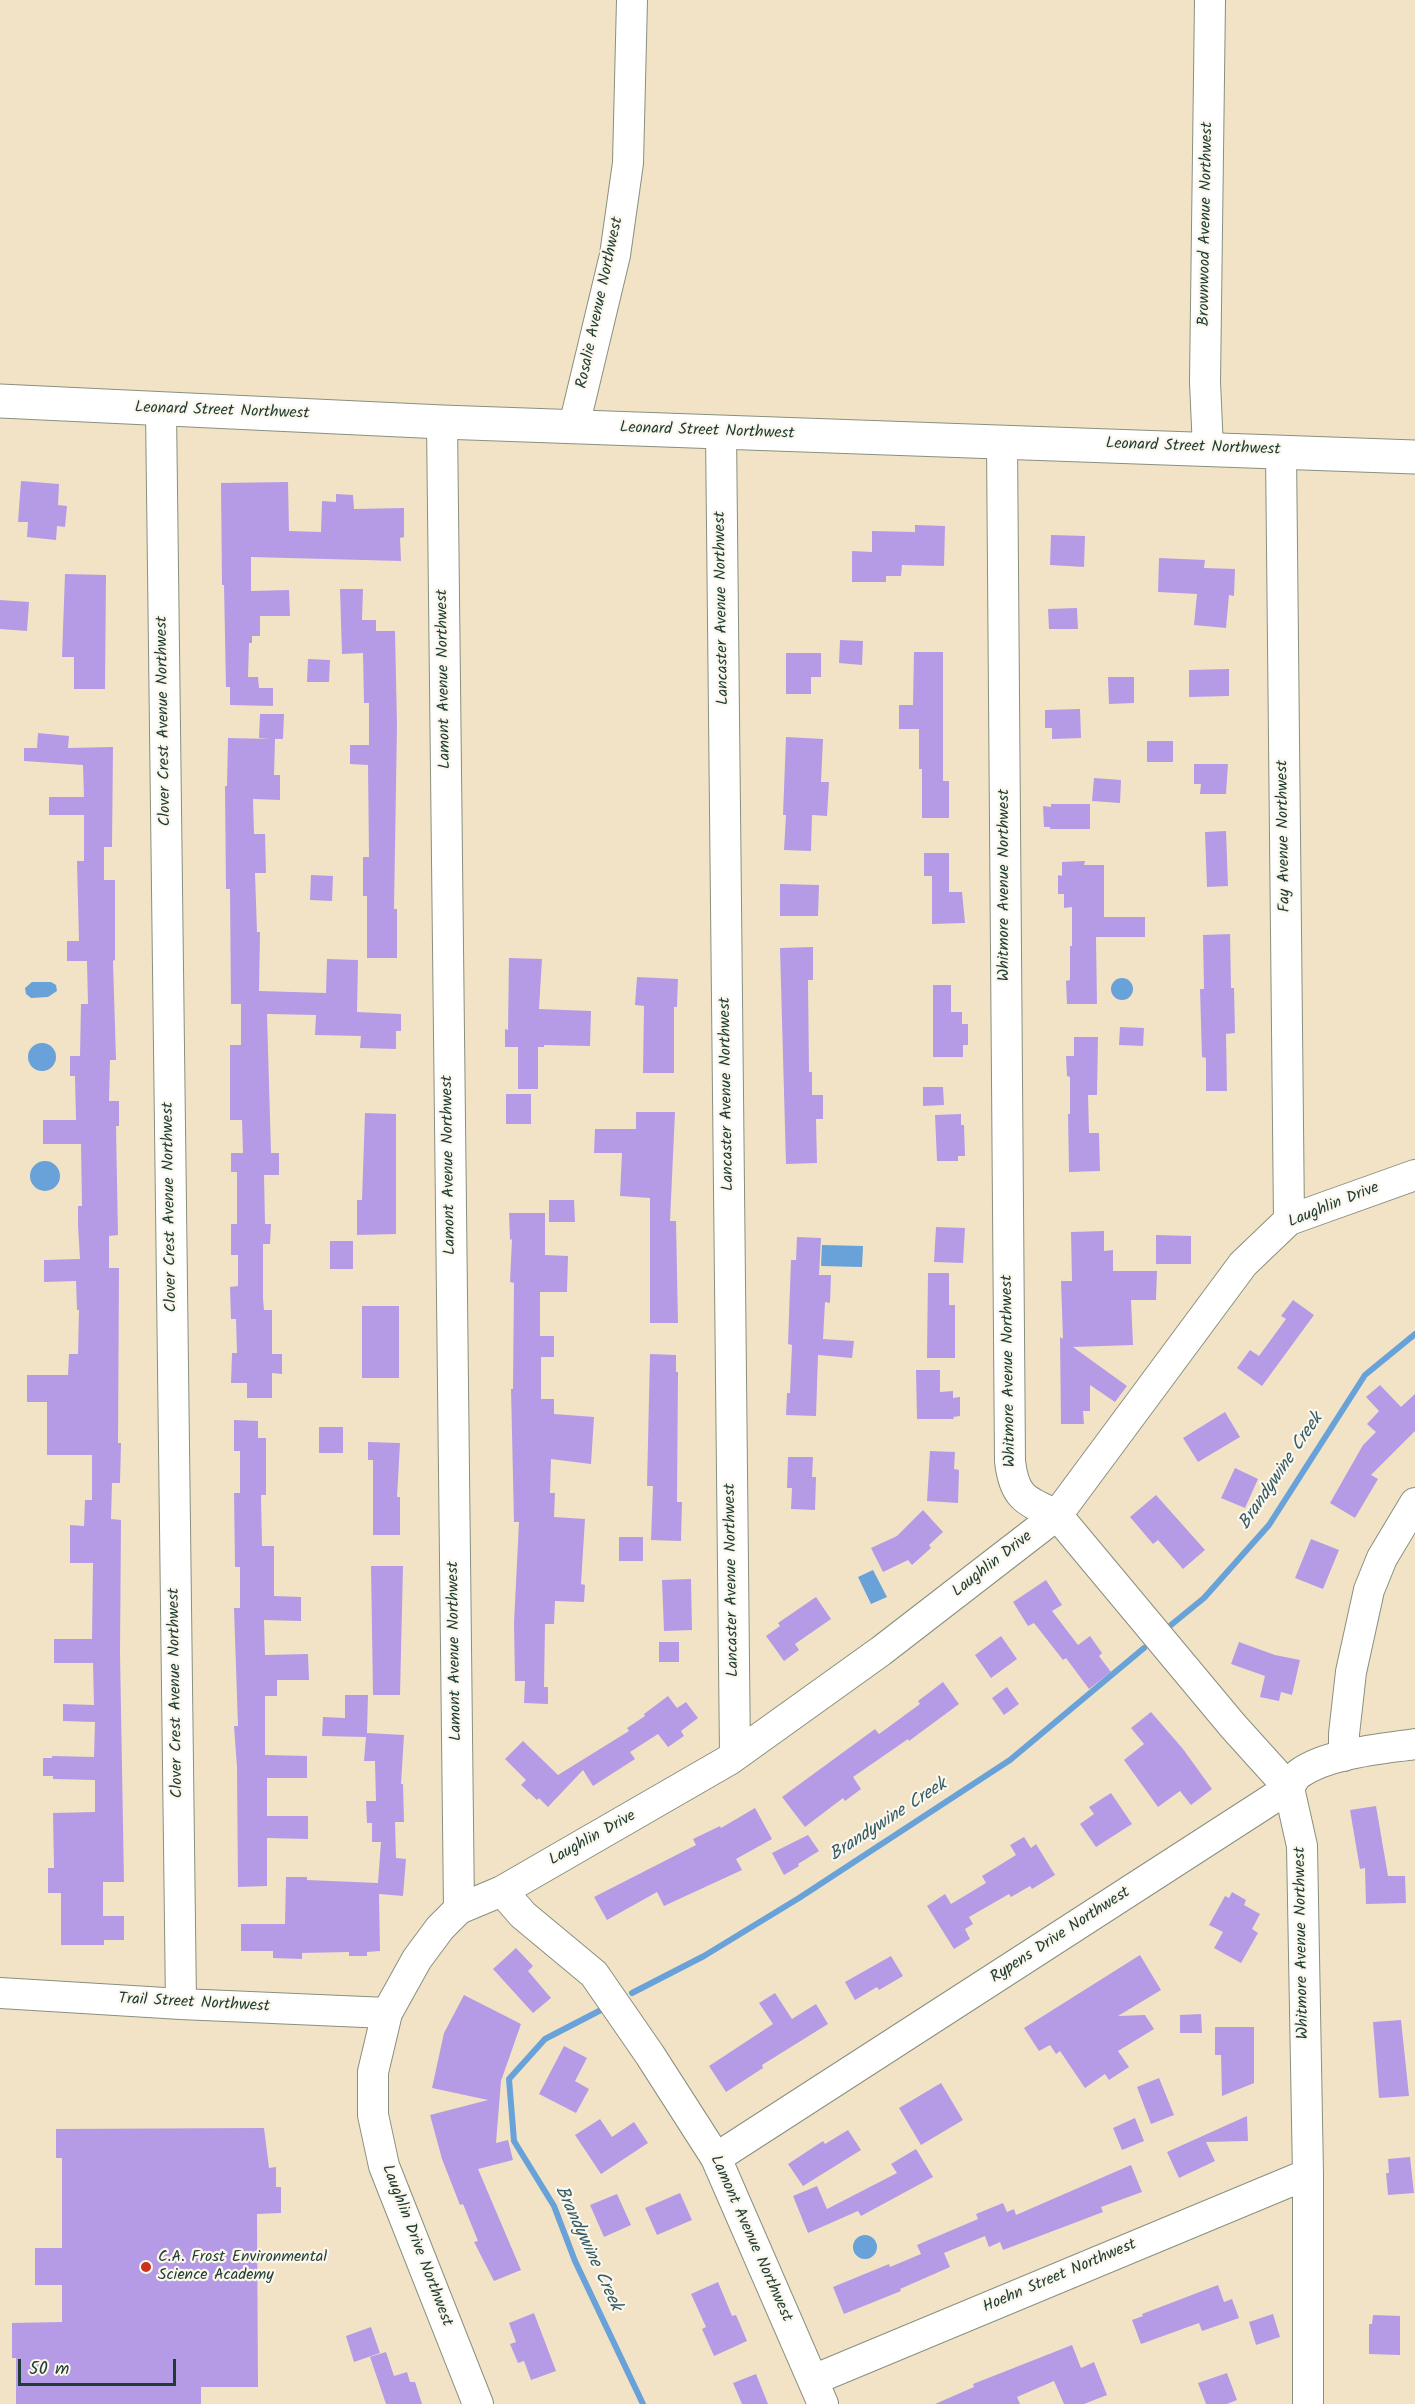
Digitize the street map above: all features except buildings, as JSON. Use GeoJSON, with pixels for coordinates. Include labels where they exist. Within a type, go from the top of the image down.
{"type":"FeatureCollection","features":[{"type":"Feature","properties":{"kind":"main road","name":"Leonard Street Northwest"},"geometry":{"type":"LineString","coordinates":[[0,401],[442,422],[1415,456]]}},
{"type":"Feature","properties":{"kind":"street","name":"Rosalie Avenue Northwest"},"geometry":{"type":"LineString","coordinates":[[574,426],[615,255],[627,174],[632,0]]}},
{"type":"Feature","properties":{"kind":"street","name":"Brownwood Avenue Northwest"},"geometry":{"type":"LineString","coordinates":[[1208,449],[1205,381],[1210,0]]}},
{"type":"Feature","properties":{"kind":"street","name":"Clover Crest Avenue Northwest"},"geometry":{"type":"LineString","coordinates":[[161,410],[181,2004]]}},
{"type":"Feature","properties":{"kind":"street","name":"Lamont Avenue Northwest"},"geometry":{"type":"LineString","coordinates":[[442,422],[459,1909]]}},
{"type":"Feature","properties":{"kind":"street","name":"Lancaster Avenue Northwest"},"geometry":{"type":"LineString","coordinates":[[721,432],[735,1755]]}},
{"type":"Feature","properties":{"kind":"street","name":"Whitmore Avenue Northwest"},"geometry":{"type":"LineString","coordinates":[[1002,442],[1010,1461],[1012,1479],[1017,1492],[1027,1501],[1057,1515],[1233,1726],[1289,1788],[1302,1846],[1308,2174],[1308,2404]]}},
{"type":"Feature","properties":{"kind":"street","name":"Fay Avenue Northwest"},"geometry":{"type":"LineString","coordinates":[[1281,451],[1289,1220]]}},
{"type":"Feature","properties":{"kind":"street","name":"Laughlin Drive"},"geometry":{"type":"LineString","coordinates":[[501,1891],[667,1797],[735,1755],[880,1651],[1057,1515],[1243,1264],[1289,1220],[1415,1175]]}},
{"type":"Feature","properties":{"kind":"street"},"geometry":{"type":"LineString","coordinates":[[1344,1756],[1344,1734],[1351,1672],[1369,1590],[1382,1558],[1415,1503]]}},
{"type":"Feature","properties":{"kind":"street","name":"Rypens Drive Northwest"},"geometry":{"type":"LineString","coordinates":[[716,2158],[1289,1788],[1298,1774],[1315,1765],[1344,1756],[1415,1743]]}},
{"type":"Feature","properties":{"kind":"street","name":"Lamont Avenue Northwest"},"geometry":{"type":"LineString","coordinates":[[501,1891],[523,1915],[594,1974],[650,2055],[716,2158],[818,2392]]}},
{"type":"Feature","properties":{"kind":"street"},"geometry":{"type":"LineString","coordinates":[[387,2013],[417,1959],[440,1928],[459,1909],[501,1891]]}},
{"type":"Feature","properties":{"kind":"street","name":"Trail Street Northwest"},"geometry":{"type":"LineString","coordinates":[[0,1993],[387,2013]]}},
{"type":"Feature","properties":{"kind":"street","name":"Laughlin Drive Northwest"},"geometry":{"type":"LineString","coordinates":[[387,2013],[373,2072],[373,2115],[384,2166],[478,2404]]}},
{"type":"Feature","properties":{"kind":"street","name":"Hoehn Street Northwest"},"geometry":{"type":"LineString","coordinates":[[818,2392],[1308,2174]]}},
{"type":"Feature","properties":{"kind":"water"},"geometry":{"type":"Polygon","coordinates":[[[1122,978],[1130,981],[1133,989],[1130,997],[1122,1000],[1114,997],[1111,989],[1114,981],[1122,978]]]}},
{"type":"Feature","properties":{"kind":"water"},"geometry":{"type":"Polygon","coordinates":[[[32,982],[51,982],[56,985],[57,991],[48,997],[31,998],[26,994],[25,988],[32,982]]]}},
{"type":"Feature","properties":{"kind":"water"},"geometry":{"type":"Polygon","coordinates":[[[42,1043],[52,1047],[56,1057],[52,1067],[42,1071],[32,1067],[28,1057],[32,1047],[42,1043]]]}},
{"type":"Feature","properties":{"kind":"water"},"geometry":{"type":"Polygon","coordinates":[[[45,1161],[56,1165],[60,1176],[56,1187],[45,1191],[34,1187],[30,1176],[34,1165],[45,1161]]]}},
{"type":"Feature","properties":{"kind":"water"},"geometry":{"type":"Polygon","coordinates":[[[822,1245],[863,1246],[862,1267],[821,1266],[822,1245]]]}},
{"type":"Feature","properties":{"kind":"water"},"geometry":{"type":"Polygon","coordinates":[[[873,1570],[887,1597],[871,1604],[858,1577],[873,1570]]]}},
{"type":"Feature","properties":{"kind":"water"},"geometry":{"type":"Polygon","coordinates":[[[865,2235],[874,2238],[877,2247],[874,2256],[865,2259],[856,2256],[853,2247],[856,2238],[865,2235]]]}},
{"type":"Feature","properties":{"kind":"waterway","name":"Brandywine Creek"},"geometry":{"type":"LineString","coordinates":[[1171,1625],[1204,1598],[1269,1525],[1365,1375],[1415,1334]]}},
{"type":"Feature","properties":{"kind":"waterway","name":"Brandywine Creek"},"geometry":{"type":"LineString","coordinates":[[632,1993],[704,1956],[799,1898],[1010,1760],[1144,1648]]}},
{"type":"Feature","properties":{"kind":"waterway","name":"Brandywine Creek"},"geometry":{"type":"LineString","coordinates":[[601,2010],[545,2039],[509,2079],[514,2141],[554,2206],[575,2261],[643,2404]]}},
{"type":"Feature","properties":{"kind":"place","name":"C.A. Frost Environmental Science Academy"},"geometry":{"type":"Point","coordinates":[146,2267]}}]}
